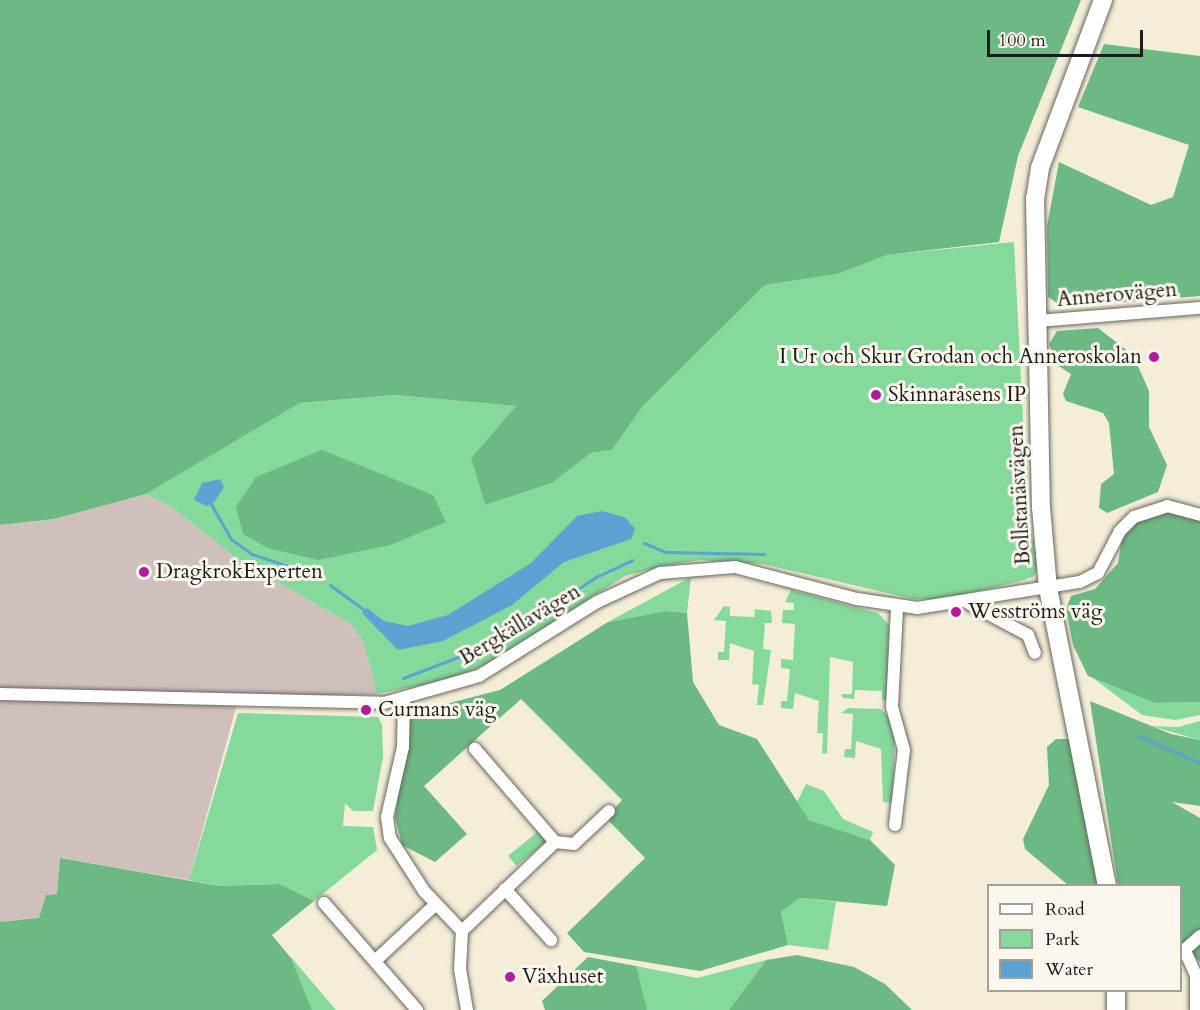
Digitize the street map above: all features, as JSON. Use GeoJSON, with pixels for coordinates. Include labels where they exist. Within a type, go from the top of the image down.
{"type":"FeatureCollection","features":[{"type":"Feature","properties":{"kind":"street","name":"Bollstanäsvägen"},"geometry":{"type":"LineString","coordinates":[[1103,0],[1040,168],[1037,321],[1048,588],[1107,884]]}},
{"type":"Feature","properties":{"kind":"street","name":"Annerovägen"},"geometry":{"type":"LineString","coordinates":[[1037,321],[1200,308]]}},
{"type":"Feature","properties":{"kind":"street","name":"Bergkällavägen"},"geometry":{"type":"LineString","coordinates":[[0,694],[404,699],[479,676],[633,582],[691,567],[760,570],[897,608],[968,603],[1048,588],[1098,573],[1120,531],[1142,513],[1167,506],[1200,515]]}},
{"type":"Feature","properties":{"kind":"street"},"geometry":{"type":"LineString","coordinates":[[968,603],[1028,635],[1035,653]]}},
{"type":"Feature","properties":{"kind":"street"},"geometry":{"type":"LineString","coordinates":[[895,825],[904,750],[892,706],[897,608]]}},
{"type":"Feature","properties":{"kind":"street"},"geometry":{"type":"LineString","coordinates":[[404,699],[403,747],[387,817],[390,838],[436,904],[462,931]]}},
{"type":"Feature","properties":{"kind":"street"},"geometry":{"type":"LineString","coordinates":[[475,749],[555,842],[574,844],[609,811]]}},
{"type":"Feature","properties":{"kind":"street"},"geometry":{"type":"LineString","coordinates":[[467,1010],[460,969],[462,931],[555,842]]}},
{"type":"Feature","properties":{"kind":"street"},"geometry":{"type":"LineString","coordinates":[[504,889],[551,940]]}},
{"type":"Feature","properties":{"kind":"street"},"geometry":{"type":"LineString","coordinates":[[324,903],[417,1010]]}},
{"type":"Feature","properties":{"kind":"street"},"geometry":{"type":"LineString","coordinates":[[375,961],[436,904]]}},
{"type":"Feature","properties":{"kind":"street"},"geometry":{"type":"LineString","coordinates":[[1196,1010],[1196,975],[1183,953],[1200,936]]}},
{"type":"Feature","properties":{"kind":"street"},"geometry":{"type":"LineString","coordinates":[[1116,992],[1116,1010]]}},
{"type":"Feature","properties":{"kind":"shaded area"},"geometry":{"type":"Polygon","coordinates":[[[146,494],[172,507],[237,559],[351,624],[364,643],[377,694],[239,697],[189,880],[60,858],[57,894],[46,895],[39,919],[0,922],[0,525],[54,519],[146,494]]]}},
{"type":"Feature","properties":{"kind":"green space"},"geometry":{"type":"Polygon","coordinates":[[[0,0],[1081,0],[1018,156],[999,242],[887,255],[838,274],[765,285],[643,406],[612,450],[591,453],[552,483],[485,505],[471,458],[516,406],[395,395],[300,403],[146,494],[54,519],[0,525],[0,0]]]}},
{"type":"Feature","properties":{"kind":"green space"},"geometry":{"type":"Polygon","coordinates":[[[1104,44],[1200,56],[1200,296],[1063,307],[1048,297],[1047,226],[1059,162],[1151,205],[1173,197],[1189,145],[1078,107],[1104,44]]]}},
{"type":"Feature","properties":{"kind":"green space"},"geometry":{"type":"Polygon","coordinates":[[[1014,242],[1028,517],[1039,568],[1033,577],[1017,582],[944,599],[913,599],[763,564],[700,560],[664,566],[625,576],[485,665],[443,681],[377,694],[364,643],[351,624],[237,559],[172,507],[146,494],[300,403],[395,395],[516,406],[471,458],[485,505],[552,483],[591,453],[612,450],[643,406],[765,285],[838,274],[887,255],[1014,242]]]}},
{"type":"Feature","properties":{"kind":"green space"},"geometry":{"type":"Polygon","coordinates":[[[1098,328],[1133,355],[1149,391],[1149,427],[1167,465],[1158,492],[1107,513],[1099,508],[1101,484],[1114,474],[1109,423],[1103,413],[1066,401],[1063,394],[1071,374],[1057,365],[1049,344],[1057,331],[1098,328]]]}},
{"type":"Feature","properties":{"kind":"green space"},"geometry":{"type":"Polygon","coordinates":[[[322,450],[433,495],[446,522],[390,545],[318,560],[268,548],[243,534],[236,507],[256,477],[322,450]]]}},
{"type":"Feature","properties":{"kind":"green space"},"geometry":{"type":"Polygon","coordinates":[[[1174,512],[1200,520],[1200,702],[1155,703],[1088,676],[1073,645],[1066,609],[1071,596],[1095,589],[1118,563],[1122,537],[1137,522],[1153,513],[1174,512]]]}},
{"type":"Feature","properties":{"kind":"green space"},"geometry":{"type":"Polygon","coordinates":[[[691,577],[687,613],[666,611],[608,622],[691,577]]]}},
{"type":"Feature","properties":{"kind":"green space"},"geometry":{"type":"Polygon","coordinates":[[[791,590],[878,613],[889,625],[888,701],[882,700],[882,691],[855,690],[854,699],[843,698],[841,694],[852,694],[853,662],[830,657],[827,754],[822,753],[823,733],[817,733],[819,701],[795,693],[793,709],[781,708],[781,701],[787,701],[790,669],[781,668],[781,659],[793,660],[795,624],[782,623],[783,610],[794,610],[794,603],[785,602],[791,590]]]}},
{"type":"Feature","properties":{"kind":"green space"},"geometry":{"type":"Polygon","coordinates":[[[724,606],[730,607],[730,616],[754,617],[755,609],[771,611],[772,623],[765,623],[763,649],[771,650],[763,705],[757,705],[759,685],[752,684],[754,651],[730,643],[729,660],[718,660],[718,652],[724,652],[726,621],[714,620],[724,606]]]}},
{"type":"Feature","properties":{"kind":"green space"},"geometry":{"type":"Polygon","coordinates":[[[666,611],[687,613],[693,682],[719,725],[757,739],[809,820],[870,840],[895,865],[887,906],[800,898],[781,912],[788,945],[700,971],[584,952],[567,933],[645,858],[606,818],[622,800],[521,699],[424,786],[467,834],[435,862],[402,845],[395,817],[411,713],[500,690],[608,622],[666,611]]]}},
{"type":"Feature","properties":{"kind":"green space"},"geometry":{"type":"Polygon","coordinates":[[[1093,678],[1155,703],[1200,702],[1200,715],[1175,720],[1142,715],[1093,678]]]}},
{"type":"Feature","properties":{"kind":"green space"},"geometry":{"type":"Polygon","coordinates":[[[1090,701],[1171,734],[1200,740],[1200,806],[1172,802],[1200,818],[1200,962],[1182,944],[1182,884],[1118,884],[1090,701]]]}},
{"type":"Feature","properties":{"kind":"green space"},"geometry":{"type":"Polygon","coordinates":[[[848,708],[881,709],[895,724],[893,803],[883,802],[881,749],[856,741],[855,758],[844,757],[845,749],[851,749],[853,714],[841,713],[848,708]]]}},
{"type":"Feature","properties":{"kind":"green space"},"geometry":{"type":"Polygon","coordinates":[[[238,713],[378,717],[382,725],[383,757],[373,811],[353,811],[345,803],[343,826],[373,827],[377,850],[314,901],[280,884],[220,886],[189,880],[238,713]]]}},
{"type":"Feature","properties":{"kind":"green space"},"geometry":{"type":"Polygon","coordinates":[[[1200,721],[1200,740],[1151,726],[1178,727],[1200,721]]]}},
{"type":"Feature","properties":{"kind":"green space"},"geometry":{"type":"Polygon","coordinates":[[[1056,739],[1069,739],[1098,884],[1067,884],[1025,849],[1023,839],[1049,785],[1047,747],[1056,739]]]}},
{"type":"Feature","properties":{"kind":"green space"},"geometry":{"type":"Polygon","coordinates":[[[806,784],[824,791],[843,819],[873,832],[870,840],[809,820],[797,802],[806,784]]]}},
{"type":"Feature","properties":{"kind":"green space"},"geometry":{"type":"Polygon","coordinates":[[[540,830],[548,840],[516,866],[508,856],[540,830]]]}},
{"type":"Feature","properties":{"kind":"green space"},"geometry":{"type":"Polygon","coordinates":[[[60,858],[220,886],[280,884],[314,901],[272,935],[291,958],[312,1010],[0,1010],[0,922],[39,918],[46,895],[57,894],[60,858]]]}},
{"type":"Feature","properties":{"kind":"green space"},"geometry":{"type":"Polygon","coordinates":[[[800,898],[836,902],[828,950],[788,945],[781,912],[800,898]]]}},
{"type":"Feature","properties":{"kind":"green space"},"geometry":{"type":"Polygon","coordinates":[[[797,955],[854,967],[885,984],[912,1010],[729,1010],[766,960],[797,955]]]}},
{"type":"Feature","properties":{"kind":"green space"},"geometry":{"type":"Polygon","coordinates":[[[290,956],[336,1010],[312,1010],[290,956]]]}},
{"type":"Feature","properties":{"kind":"green space"},"geometry":{"type":"Polygon","coordinates":[[[588,957],[636,966],[647,1010],[545,1010],[542,1001],[588,957]]]}},
{"type":"Feature","properties":{"kind":"green space"},"geometry":{"type":"Polygon","coordinates":[[[766,960],[729,1010],[647,1010],[639,998],[636,966],[697,978],[766,960]]]}},
{"type":"Feature","properties":{"kind":"water"},"geometry":{"type":"Polygon","coordinates":[[[220,479],[224,487],[214,502],[207,506],[194,500],[202,483],[220,479]]]}},
{"type":"Feature","properties":{"kind":"water"},"geometry":{"type":"Polygon","coordinates":[[[602,511],[626,518],[635,529],[631,539],[564,562],[512,605],[443,641],[398,650],[362,613],[367,608],[384,621],[408,626],[448,615],[531,563],[577,516],[602,511]]]}},
{"type":"Feature","properties":{"kind":"waterway"},"geometry":{"type":"LineString","coordinates":[[211,504],[231,539],[252,554],[318,576]]}},
{"type":"Feature","properties":{"kind":"waterway"},"geometry":{"type":"LineString","coordinates":[[644,543],[665,552],[764,554]]}},
{"type":"Feature","properties":{"kind":"waterway"},"geometry":{"type":"LineString","coordinates":[[403,678],[497,642],[596,577],[632,560]]}},
{"type":"Feature","properties":{"kind":"waterway"},"geometry":{"type":"LineString","coordinates":[[330,585],[367,612]]}},
{"type":"Feature","properties":{"kind":"waterway"},"geometry":{"type":"LineString","coordinates":[[1138,736],[1200,763]]}},
{"type":"Feature","properties":{"kind":"place","name":"I Ur och Skur Grodan och Anneroskolan"},"geometry":{"type":"Point","coordinates":[1154,357]}},
{"type":"Feature","properties":{"kind":"place","name":"Skinnaråsens IP"},"geometry":{"type":"Point","coordinates":[876,395]}},
{"type":"Feature","properties":{"kind":"place","name":"DragkrokExperten"},"geometry":{"type":"Point","coordinates":[144,572]}},
{"type":"Feature","properties":{"kind":"place","name":"Wesströms väg"},"geometry":{"type":"Point","coordinates":[956,612]}},
{"type":"Feature","properties":{"kind":"place","name":"Curmans väg"},"geometry":{"type":"Point","coordinates":[366,710]}},
{"type":"Feature","properties":{"kind":"place","name":"Växhuset"},"geometry":{"type":"Point","coordinates":[510,977]}}]}
